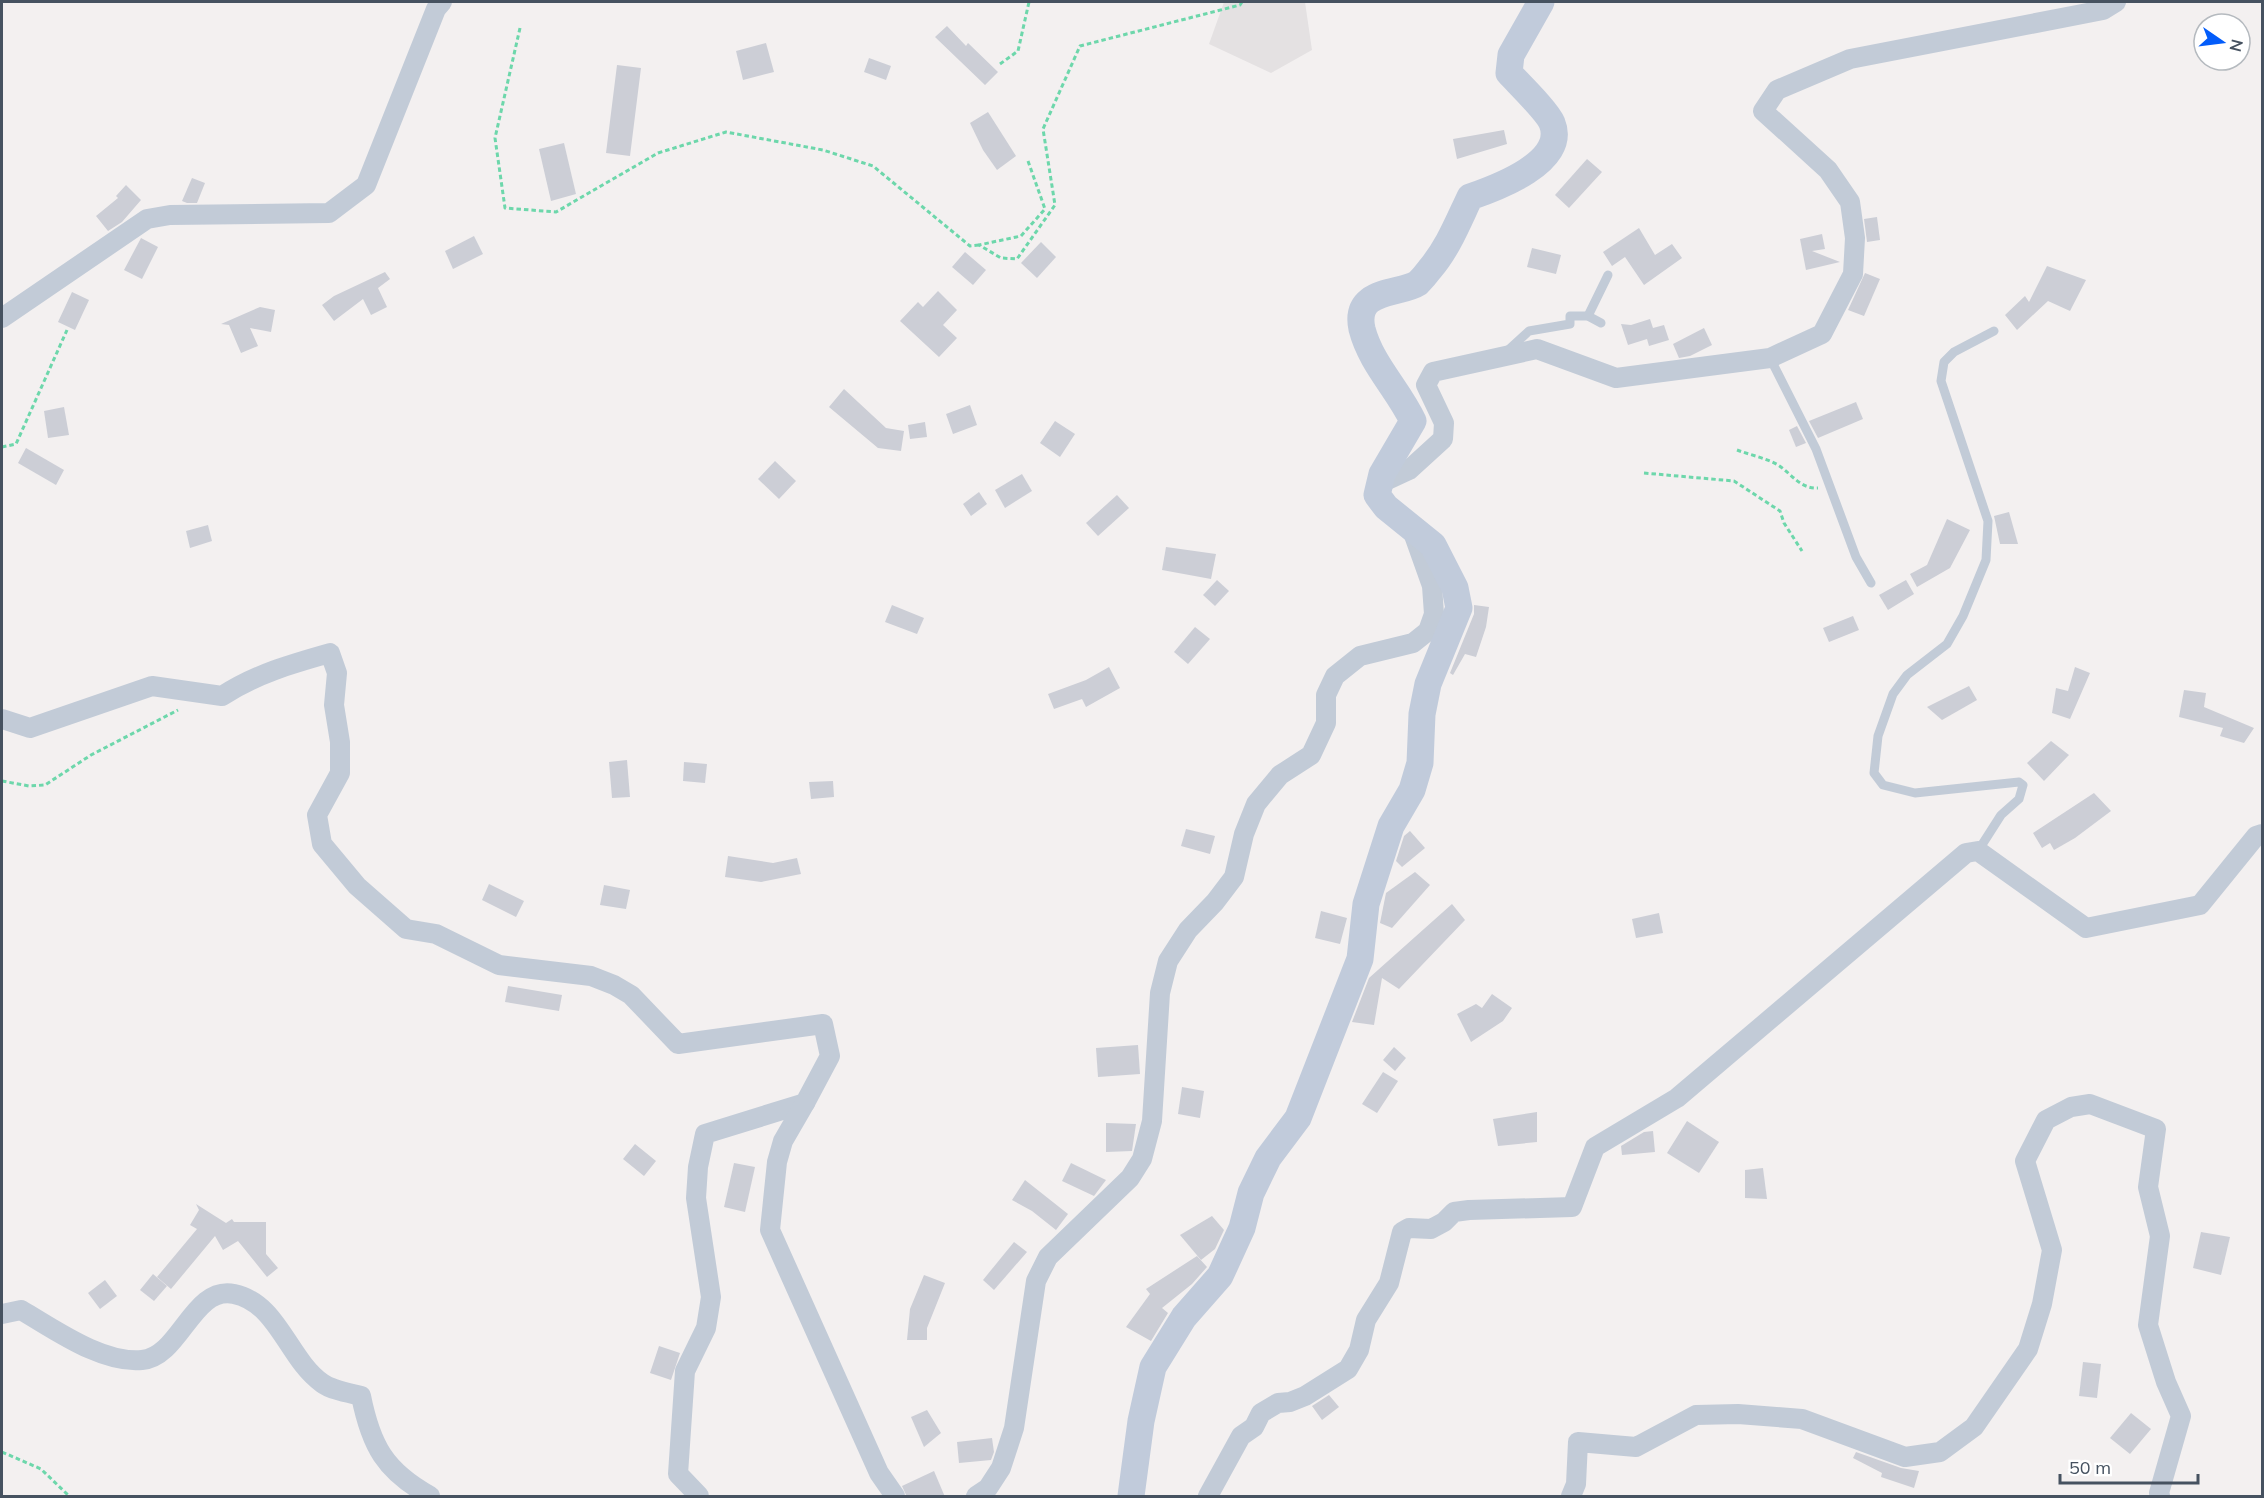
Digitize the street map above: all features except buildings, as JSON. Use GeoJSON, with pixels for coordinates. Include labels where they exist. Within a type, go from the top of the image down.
{"type":"FeatureCollection","features":[{"type":"Feature","properties":{"kind":"main road"},"geometry":{"type":"LineString","coordinates":[[1131,1497],[1141,1420],[1153,1367],[1184,1317],[1220,1276],[1242,1228],[1251,1193],[1268,1158],[1298,1118],[1360,959],[1366,904],[1391,826],[1412,790],[1420,763],[1422,714],[1428,684],[1459,608],[1455,588],[1433,545],[1386,507],[1377,495],[1382,474],[1413,421],[1370,349],[1362,327],[1363,311],[1375,295],[1417,284],[1449,242],[1470,197],[1501,186],[1543,161],[1554,139],[1552,123],[1509,73],[1511,55],[1541,2]]}},
{"type":"Feature","properties":{"kind":"street"},"geometry":{"type":"LineString","coordinates":[[2,318],[147,219],[170,215],[329,213],[366,185],[436,9],[442,2]]}},
{"type":"Feature","properties":{"kind":"street"},"geometry":{"type":"LineString","coordinates":[[1381,483],[1410,471],[1443,440],[1444,423],[1425,385],[1433,372],[1537,349],[1616,378],[1770,358],[1822,334],[1853,274],[1855,238],[1851,201],[1834,178],[1763,111],[1777,90],[1850,59],[2103,10],[2116,2]]}},
{"type":"Feature","properties":{"kind":"street"},"geometry":{"type":"LineString","coordinates":[[976,1497],[988,1488],[1001,1468],[1014,1428],[1036,1281],[1048,1257],[1130,1178],[1142,1159],[1152,1121],[1160,993],[1168,961],[1188,930],[1215,902],[1234,877],[1244,834],[1256,804],[1280,775],[1311,755],[1326,723],[1326,695],[1335,676],[1360,656],[1413,643],[1428,631],[1434,614],[1432,586],[1411,527]]}},
{"type":"Feature","properties":{"kind":"street"},"geometry":{"type":"LineString","coordinates":[[2,719],[30,728],[152,686],[222,696],[244,682],[274,668],[330,653],[337,673],[334,705],[340,742],[340,773],[318,815],[321,844],[357,886],[406,929],[436,933],[499,965],[523,970],[546,969],[591,976],[614,985],[631,995],[678,1044],[823,1024],[830,1056],[783,1141],[777,1162],[770,1230],[879,1473],[895,1497]]}},
{"type":"Feature","properties":{"kind":"street"},"geometry":{"type":"LineString","coordinates":[[1208,1497],[1241,1436],[1254,1427],[1261,1413],[1278,1403],[1290,1402],[1305,1396],[1348,1369],[1359,1350],[1366,1320],[1389,1283],[1402,1232],[1409,1228],[1431,1229],[1444,1222],[1454,1212],[1572,1207],[1595,1147],[1677,1098],[1966,853],[1978,851],[2086,928],[2200,904],[2256,836],[2262,834]]}},
{"type":"Feature","properties":{"kind":"street"},"geometry":{"type":"LineString","coordinates":[[699,1497],[678,1474],[685,1371],[706,1328],[711,1297],[696,1198],[698,1167],[705,1134],[805,1103]]}},
{"type":"Feature","properties":{"kind":"street"},"geometry":{"type":"LineString","coordinates":[[1571,1497],[1576,1484],[1578,1442],[1636,1447],[1696,1415],[1738,1414],[1802,1419],[1905,1457],[1940,1452],[1974,1427],[2028,1349],[2042,1304],[2052,1250],[2025,1161],[2046,1120],[2070,1107],[2090,1104],[2156,1129],[2148,1187],[2160,1236],[2148,1325],[2166,1382],[2181,1416],[2159,1493],[2160,1497]]}},
{"type":"Feature","properties":{"kind":"street"},"geometry":{"type":"LineString","coordinates":[[2,1314],[21,1310],[89,1349],[141,1360],[160,1355],[206,1301],[225,1293],[246,1298],[278,1324],[300,1364],[324,1385],[361,1396],[368,1430],[385,1463],[407,1484],[430,1497]]}},
{"type":"Feature","properties":{"kind":"lane"},"geometry":{"type":"LineString","coordinates":[[1588,316],[1608,275]]}},
{"type":"Feature","properties":{"kind":"lane"},"geometry":{"type":"LineString","coordinates":[[1502,355],[1529,331],[1570,324],[1570,316],[1588,316],[1601,323]]}},
{"type":"Feature","properties":{"kind":"lane"},"geometry":{"type":"LineString","coordinates":[[1978,851],[2001,815],[2019,799],[2023,785],[2019,782],[1915,793],[1883,785],[1877,779],[1874,766],[1878,736],[1893,694],[1907,675],[1947,644],[1962,616],[1986,560],[1988,521],[1941,381],[1944,362],[1954,352],[1994,331]]}},
{"type":"Feature","properties":{"kind":"lane"},"geometry":{"type":"LineString","coordinates":[[1770,358],[1816,449],[1856,557],[1871,583]]}},
{"type":"Feature","properties":{"kind":"path"},"geometry":{"type":"LineString","coordinates":[[999,64],[1018,51],[1029,2]]}},
{"type":"Feature","properties":{"kind":"path"},"geometry":{"type":"LineString","coordinates":[[979,245],[1000,258],[1017,259],[1055,205],[1043,129],[1080,46],[1240,5],[1242,2]]}},
{"type":"Feature","properties":{"kind":"path"},"geometry":{"type":"LineString","coordinates":[[520,28],[495,138],[505,208],[556,212],[658,153],[726,132],[823,150],[873,166],[970,246],[1021,236],[1045,209],[1028,161]]}},
{"type":"Feature","properties":{"kind":"path"},"geometry":{"type":"LineString","coordinates":[[2,447],[16,444],[67,330]]}},
{"type":"Feature","properties":{"kind":"path"},"geometry":{"type":"LineString","coordinates":[[1737,450],[1777,465],[1793,480],[1810,489],[1832,488]]}},
{"type":"Feature","properties":{"kind":"path"},"geometry":{"type":"LineString","coordinates":[[1644,473],[1734,481],[1780,511],[1784,523],[1802,551]]}},
{"type":"Feature","properties":{"kind":"path"},"geometry":{"type":"LineString","coordinates":[[2,781],[29,786],[45,785],[91,755],[145,728],[171,711],[182,709]]}},
{"type":"Feature","properties":{"kind":"path"},"geometry":{"type":"LineString","coordinates":[[2,1452],[41,1468],[69,1497]]}},
{"type":"Feature","properties":{"kind":"shaded area"},"geometry":{"type":"Polygon","coordinates":[[[1224,2],[1305,2],[1312,50],[1271,73],[1209,44],[1224,2]]]}}]}
